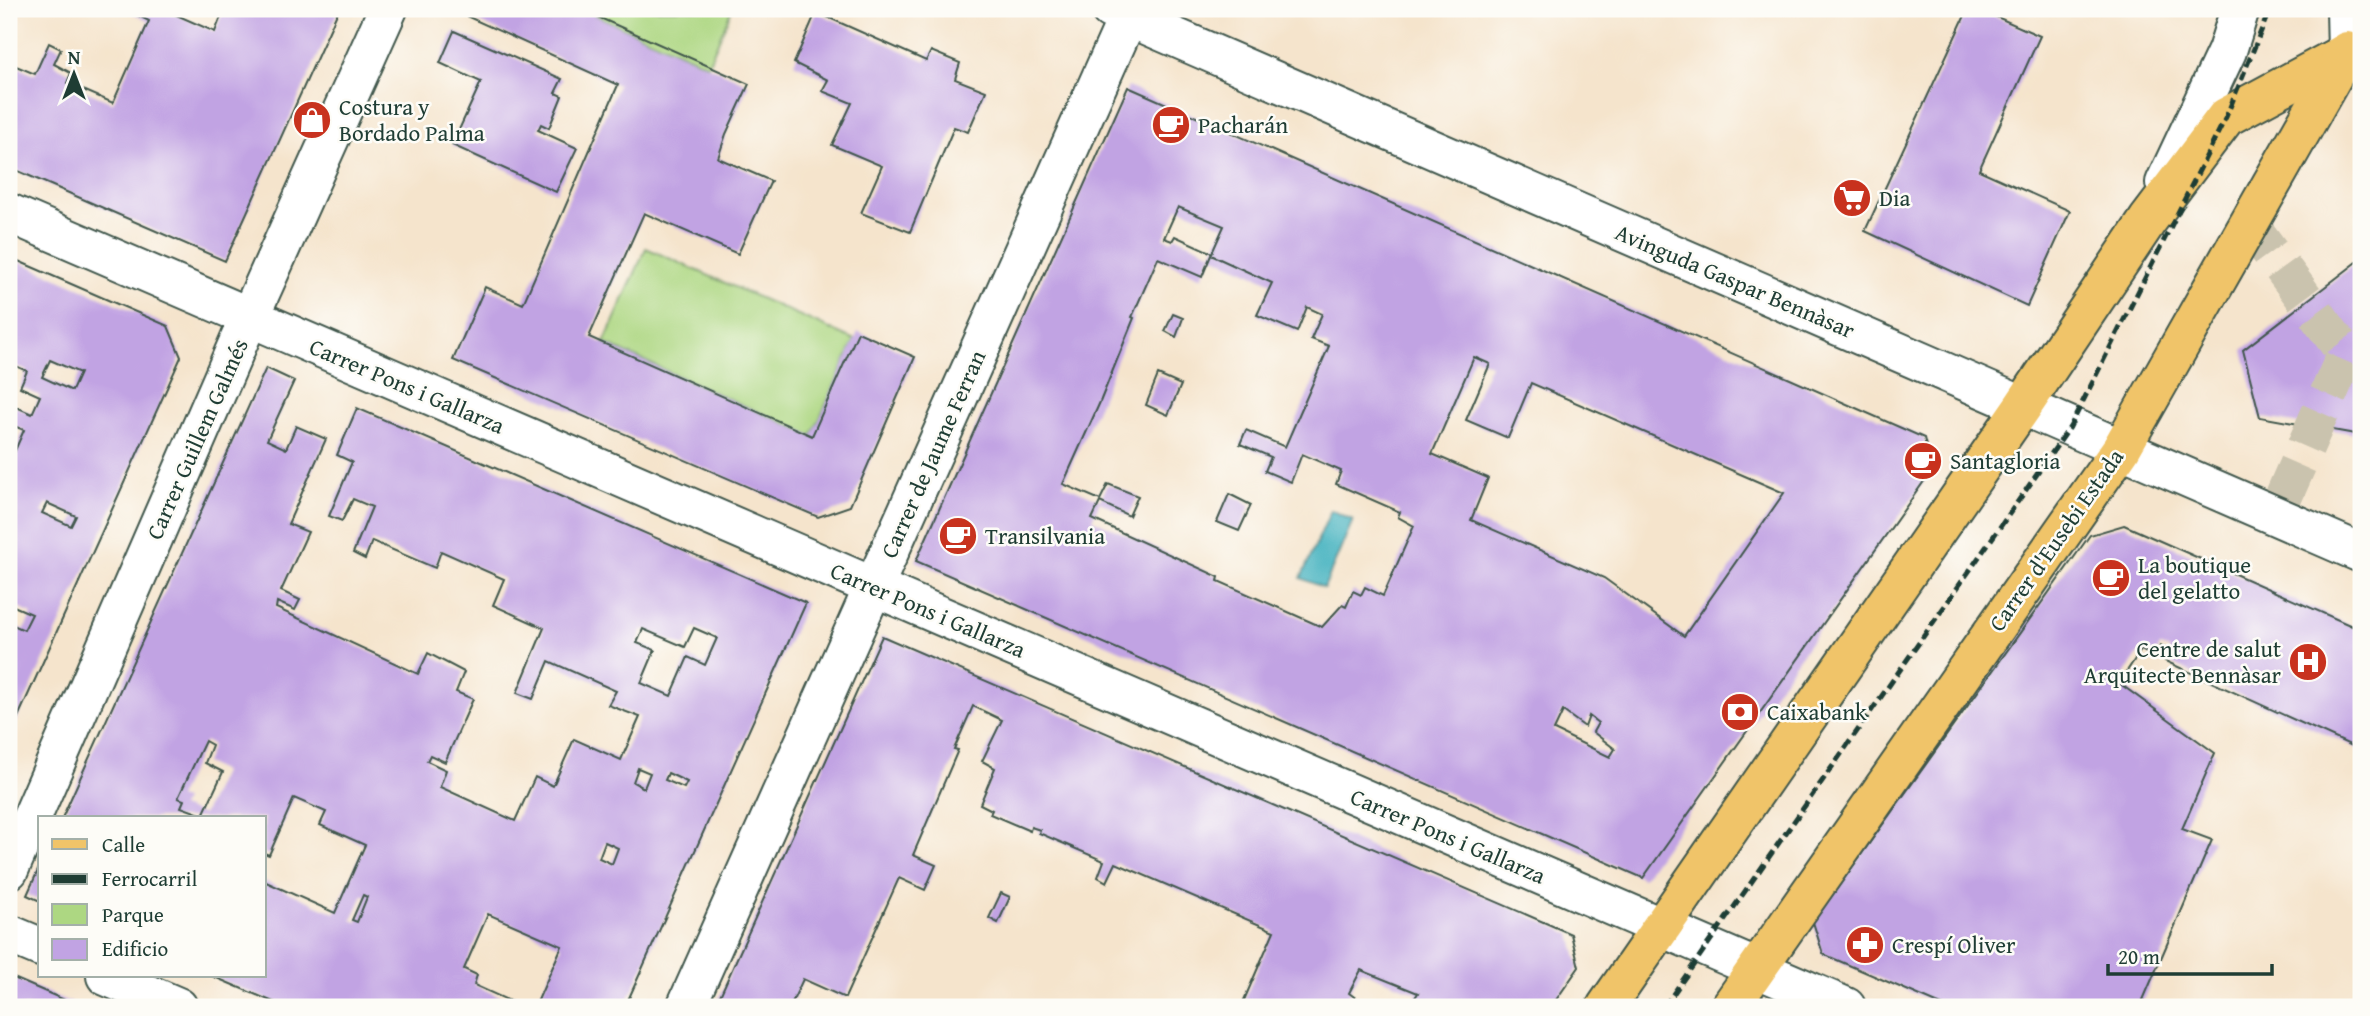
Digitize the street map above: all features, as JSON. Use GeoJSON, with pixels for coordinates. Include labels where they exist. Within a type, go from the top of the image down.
{"type":"FeatureCollection","features":[{"type":"Feature","properties":{"kind":"main road"},"geometry":{"type":"LineString","coordinates":[[1606,1007],[2148,220],[2226,117],[2354,41]]}},
{"type":"Feature","properties":{"kind":"main road","name":"Carrer d'Eusebi Estada"},"geometry":{"type":"LineString","coordinates":[[1731,1007],[2121,449],[2354,41]]}},
{"type":"Feature","properties":{"kind":"street","name":"Carrer Guillem Galmés"},"geometry":{"type":"LineString","coordinates":[[9,870],[249,317],[388,9]]}},
{"type":"Feature","properties":{"kind":"street"},"geometry":{"type":"LineString","coordinates":[[2148,220],[2227,51],[2240,9]]}},
{"type":"Feature","properties":{"kind":"street"},"geometry":{"type":"LineString","coordinates":[[2346,9],[2354,41]]}},
{"type":"Feature","properties":{"kind":"street","name":"Avinguda Gaspar Bennàsar"},"geometry":{"type":"LineString","coordinates":[[1139,16],[2361,553]]}},
{"type":"Feature","properties":{"kind":"street","name":"Carrer de Jaume Ferran"},"geometry":{"type":"LineString","coordinates":[[686,1007],[874,587],[1139,16]]}},
{"type":"Feature","properties":{"kind":"street","name":"Carrer Pons i Gallarza"},"geometry":{"type":"LineString","coordinates":[[9,213],[1846,1007]]}},
{"type":"Feature","properties":{"kind":"street"},"geometry":{"type":"LineString","coordinates":[[9,934],[38,946]]}},
{"type":"Feature","properties":{"kind":"street"},"geometry":{"type":"LineString","coordinates":[[111,978],[178,1007]]}},
{"type":"Feature","properties":{"kind":"green space"},"geometry":{"type":"Polygon","coordinates":[[[580,9],[732,9],[708,65],[580,9]]]}},
{"type":"Feature","properties":{"kind":"green space"},"geometry":{"type":"Polygon","coordinates":[[[646,248],[855,340],[812,436],[604,343],[646,248]]]}},
{"type":"Feature","properties":{"kind":"water"},"geometry":{"type":"Polygon","coordinates":[[[1331,510],[1353,520],[1324,588],[1301,578],[1331,510]]]}},
{"type":"Feature","properties":{"kind":"building"},"geometry":{"type":"Polygon","coordinates":[[[163,9],[215,32],[224,9],[339,9],[225,261],[9,167],[9,63],[35,74],[49,43],[61,49],[54,64],[71,73],[67,83],[113,103],[149,21],[129,11],[163,9]]]}},
{"type":"Feature","properties":{"kind":"building"},"geometry":{"type":"Polygon","coordinates":[[[451,9],[580,9],[749,84],[718,158],[771,181],[738,254],[644,213],[589,337],[812,436],[858,332],[915,357],[850,506],[818,517],[453,360],[485,287],[523,304],[618,85],[451,9]]]}},
{"type":"Feature","properties":{"kind":"building"},"geometry":{"type":"Polygon","coordinates":[[[1968,9],[1979,9],[2040,36],[1979,170],[2070,211],[2027,306],[1865,231],[1968,9]]]}},
{"type":"Feature","properties":{"kind":"building"},"geometry":{"type":"Polygon","coordinates":[[[816,12],[926,61],[931,51],[960,63],[955,79],[986,91],[968,132],[954,127],[910,232],[861,213],[882,166],[832,145],[852,103],[822,91],[828,80],[794,63],[816,12]]]}},
{"type":"Feature","properties":{"kind":"building"},"geometry":{"type":"Polygon","coordinates":[[[454,31],[562,79],[555,93],[562,96],[549,128],[541,124],[538,130],[577,148],[556,192],[452,145],[481,82],[440,63],[454,31]]]}},
{"type":"Feature","properties":{"kind":"building"},"geometry":{"type":"Polygon","coordinates":[[[1128,87],[1924,438],[1932,470],[1643,878],[916,561],[1128,87]],[[1178,207],[1164,238],[1172,241],[1175,236],[1212,253],[1224,226],[1178,207]],[[1211,255],[1202,277],[1158,258],[1100,402],[1063,484],[1100,500],[1108,484],[1138,496],[1129,516],[1100,502],[1092,519],[1219,577],[1218,581],[1322,627],[1342,605],[1346,607],[1353,591],[1361,595],[1365,587],[1383,596],[1414,526],[1398,517],[1400,512],[1336,484],[1341,471],[1302,454],[1291,482],[1265,471],[1271,457],[1240,444],[1246,430],[1285,447],[1329,346],[1311,339],[1322,314],[1307,307],[1297,332],[1257,315],[1272,283],[1211,255]],[[1474,357],[1432,454],[1488,478],[1471,520],[1604,578],[1684,636],[1784,493],[1531,383],[1508,438],[1466,420],[1490,364],[1474,357]],[[1563,711],[1554,730],[1610,757],[1615,749],[1593,732],[1598,723],[1589,716],[1585,727],[1563,711]]]}},
{"type":"Feature","properties":{"kind":"building"},"geometry":{"type":"Polygon","coordinates":[[[9,257],[168,326],[181,357],[9,737],[9,623],[24,630],[32,614],[9,604],[9,464],[24,430],[9,424],[9,414],[12,405],[32,414],[40,396],[20,387],[27,371],[9,363],[9,257]],[[50,360],[42,377],[72,391],[80,373],[50,360]],[[47,503],[42,513],[71,526],[76,516],[47,503]]]}},
{"type":"Feature","properties":{"kind":"building"},"geometry":{"type":"Polygon","coordinates":[[[2361,259],[2361,435],[2260,417],[2243,350],[2361,259]]]}},
{"type":"Feature","properties":{"kind":"building"},"geometry":{"type":"Polygon","coordinates":[[[1173,314],[1183,318],[1176,337],[1165,331],[1173,314]]]}},
{"type":"Feature","properties":{"kind":"building"},"geometry":{"type":"Polygon","coordinates":[[[266,368],[294,381],[267,440],[286,449],[296,426],[326,439],[288,524],[308,532],[281,591],[300,600],[295,610],[277,602],[276,608],[418,674],[428,653],[464,672],[456,692],[473,699],[445,762],[430,755],[427,761],[446,770],[440,787],[515,821],[535,777],[553,786],[574,739],[621,760],[640,717],[608,705],[616,691],[549,661],[533,699],[517,693],[544,628],[493,605],[504,579],[441,551],[435,568],[372,541],[365,559],[353,553],[372,507],[353,499],[342,521],[329,516],[352,462],[337,455],[357,408],[806,603],[625,1007],[535,1007],[562,946],[488,914],[464,969],[477,975],[474,985],[523,1007],[285,1007],[217,978],[266,978],[266,882],[335,913],[365,845],[320,825],[326,812],[294,798],[269,855],[266,854],[266,816],[63,816],[266,368]],[[694,628],[685,647],[643,629],[637,643],[655,650],[641,683],[671,696],[688,657],[705,665],[717,638],[694,628]],[[205,741],[178,798],[184,800],[181,807],[203,815],[223,772],[205,763],[212,745],[205,741]],[[638,768],[633,782],[644,788],[650,773],[638,768]],[[668,773],[665,780],[684,788],[687,782],[668,773]],[[605,842],[599,858],[612,864],[618,848],[605,842]],[[363,895],[352,920],[357,922],[367,897],[363,895]]]}},
{"type":"Feature","properties":{"kind":"building"},"geometry":{"type":"Polygon","coordinates":[[[1158,375],[1181,385],[1168,415],[1146,405],[1158,375]]]}},
{"type":"Feature","properties":{"kind":"building"},"geometry":{"type":"Polygon","coordinates":[[[1229,494],[1251,505],[1239,531],[1217,522],[1229,494]]]}},
{"type":"Feature","properties":{"kind":"building"},"geometry":{"type":"Polygon","coordinates":[[[2124,525],[2361,630],[2361,750],[2165,661],[2170,650],[2160,646],[2155,657],[2141,650],[2119,683],[2215,753],[2182,829],[2212,840],[2140,1007],[1946,1007],[1823,954],[1813,922],[2090,535],[2124,525]]]}},
{"type":"Feature","properties":{"kind":"building"},"geometry":{"type":"Polygon","coordinates":[[[882,636],[1571,934],[1579,967],[1551,1007],[1409,1007],[1418,993],[1361,970],[1349,993],[1368,1007],[1241,1007],[1274,931],[1116,863],[1107,882],[1098,877],[1104,861],[1039,833],[1040,830],[1031,827],[1030,831],[990,814],[992,810],[980,804],[995,768],[982,761],[1002,720],[973,706],[954,749],[958,750],[913,855],[936,865],[925,890],[899,878],[845,998],[803,979],[790,1007],[715,1007],[882,636]]]}},
{"type":"Feature","properties":{"kind":"building"},"geometry":{"type":"Polygon","coordinates":[[[38,870],[38,900],[27,895],[38,870]]]}},
{"type":"Feature","properties":{"kind":"building"},"geometry":{"type":"Polygon","coordinates":[[[1001,893],[1010,897],[998,923],[989,918],[1001,893]]]}},
{"type":"Feature","properties":{"kind":"building"},"geometry":{"type":"Polygon","coordinates":[[[9,976],[76,1005],[76,1007],[9,1007],[9,976]]]}},
{"type":"Feature","properties":{"kind":"tunnel"},"geometry":{"type":"LineString","coordinates":[[2248,222],[2346,354],[2275,516]]}},
{"type":"Feature","properties":{"kind":"railway"},"geometry":{"type":"LineString","coordinates":[[1664,1007],[2070,427],[2226,117],[2270,9]]}},
{"type":"Feature","properties":{"kind":"place","name":"Costura y Bordado Palma"},"geometry":{"type":"Point","coordinates":[312,120]}},
{"type":"Feature","properties":{"kind":"place","name":"Pacharán"},"geometry":{"type":"Point","coordinates":[1171,125]}},
{"type":"Feature","properties":{"kind":"place","name":"Dia"},"geometry":{"type":"Point","coordinates":[1852,198]}},
{"type":"Feature","properties":{"kind":"place","name":"Santagloria"},"geometry":{"type":"Point","coordinates":[1923,461]}},
{"type":"Feature","properties":{"kind":"place","name":"Transilvania"},"geometry":{"type":"Point","coordinates":[958,536]}},
{"type":"Feature","properties":{"kind":"place","name":"La boutique del gelatto"},"geometry":{"type":"Point","coordinates":[2111,578]}},
{"type":"Feature","properties":{"kind":"place","name":"Centre de salut Arquitecte Bennàsar"},"geometry":{"type":"Point","coordinates":[2308,662]}},
{"type":"Feature","properties":{"kind":"place","name":"Caixabank"},"geometry":{"type":"Point","coordinates":[1740,712]}},
{"type":"Feature","properties":{"kind":"place","name":"Crespí Oliver"},"geometry":{"type":"Point","coordinates":[1865,945]}}]}
